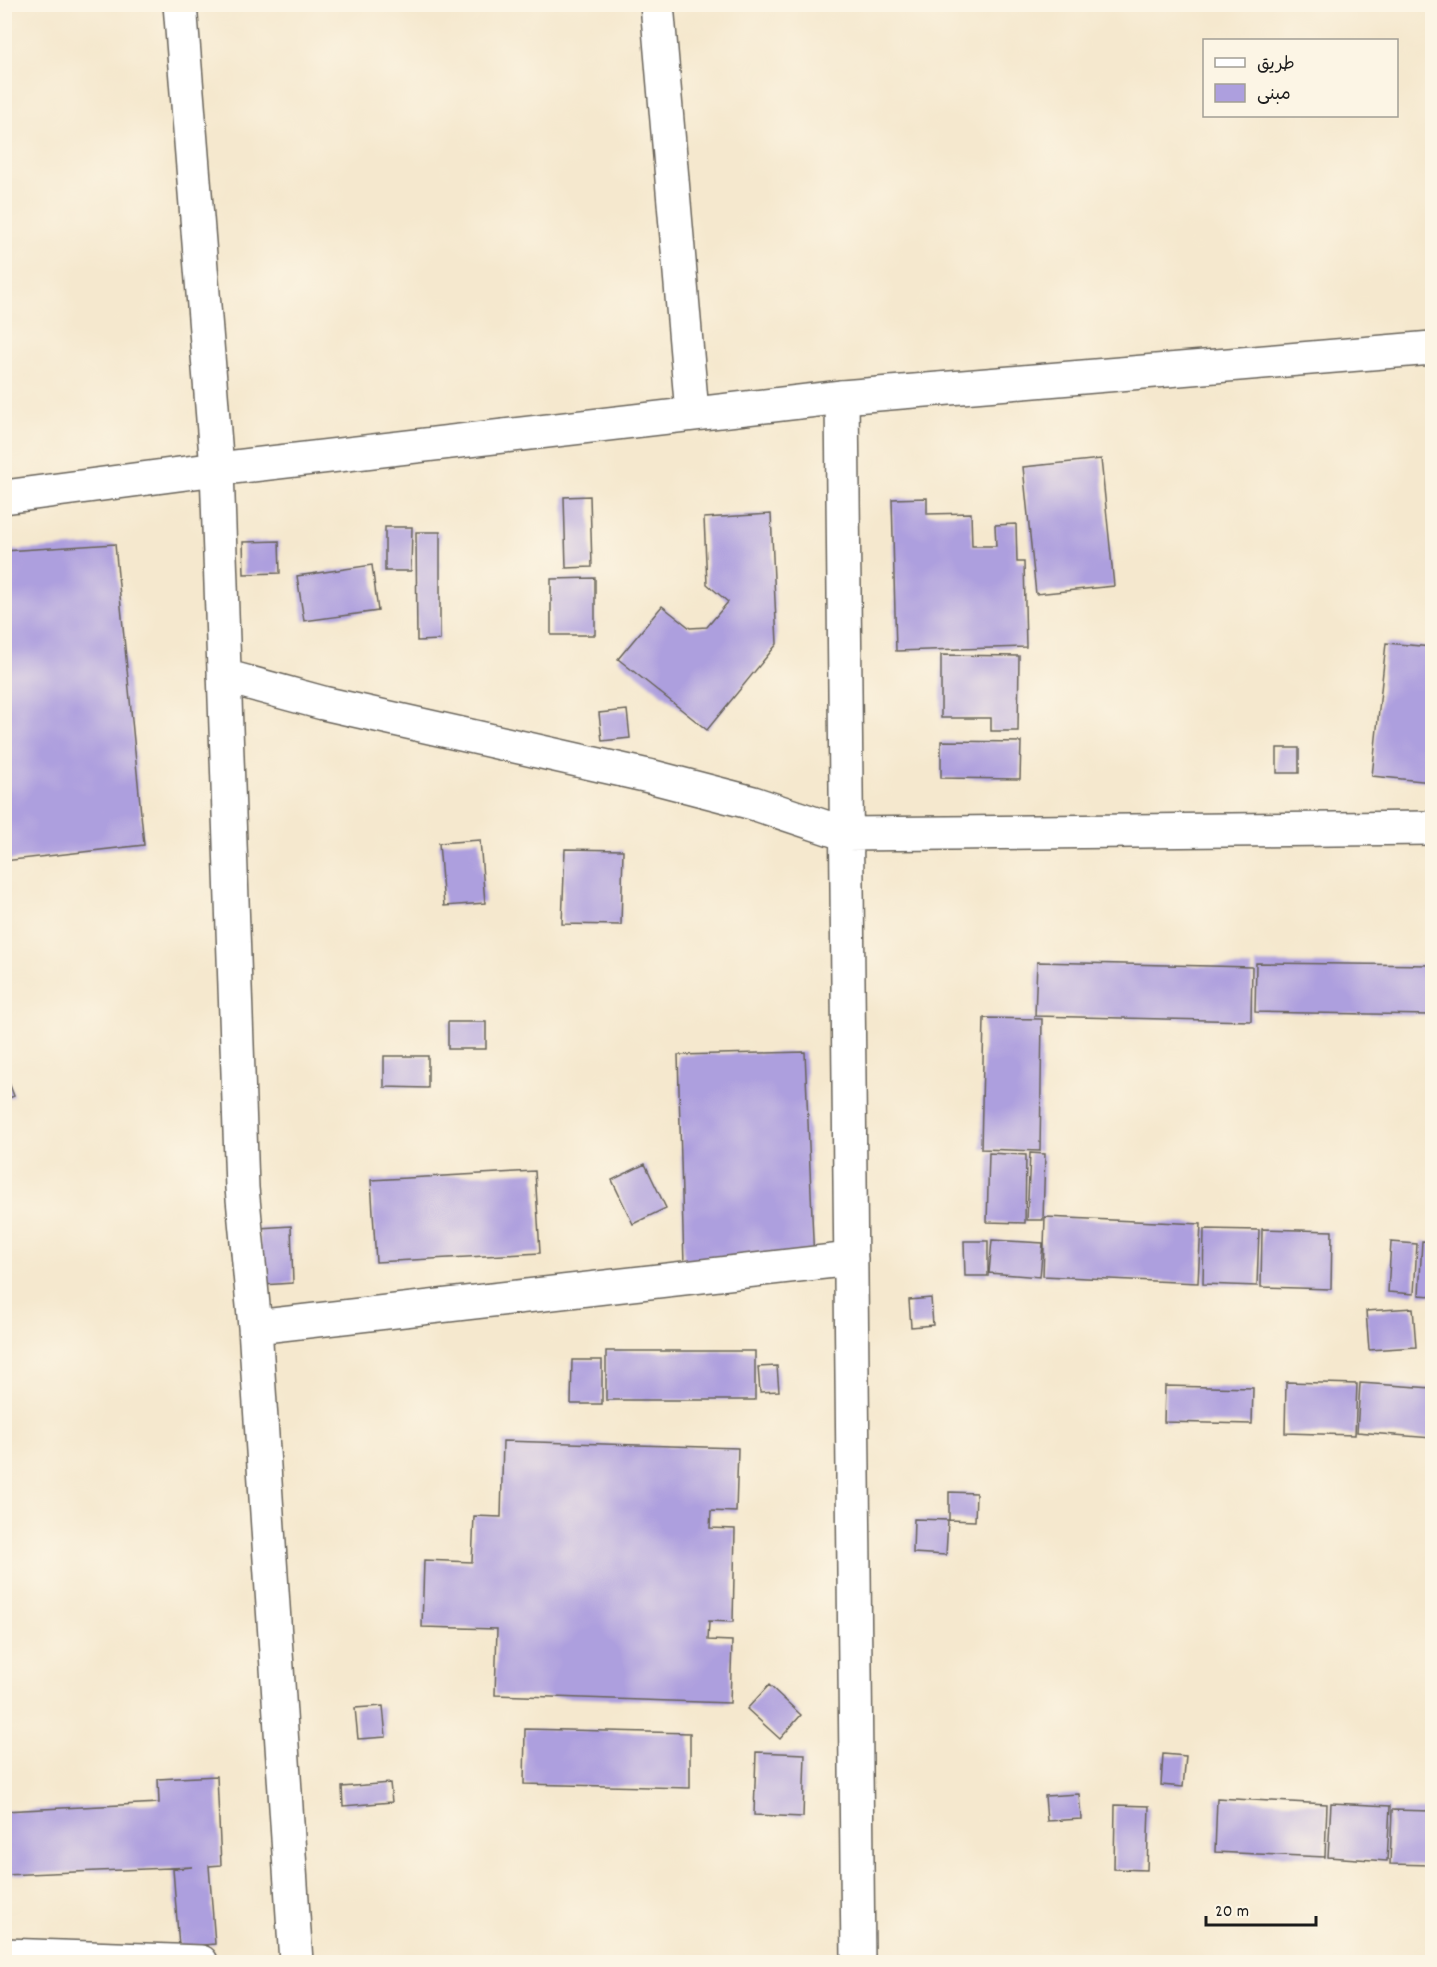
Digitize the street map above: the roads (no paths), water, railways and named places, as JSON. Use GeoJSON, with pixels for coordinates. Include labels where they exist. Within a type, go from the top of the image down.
{"type":"FeatureCollection","features":[{"type":"Feature","properties":{"kind":"street"},"geometry":{"type":"LineString","coordinates":[[180,4],[218,468],[242,1188],[255,1327],[296,1962]]}},
{"type":"Feature","properties":{"kind":"street"},"geometry":{"type":"LineString","coordinates":[[657,4],[692,413]]}},
{"type":"Feature","properties":{"kind":"street"},"geometry":{"type":"LineString","coordinates":[[4,497],[218,468],[842,397],[1432,348]]}},
{"type":"Feature","properties":{"kind":"street"},"geometry":{"type":"LineString","coordinates":[[842,397],[858,1962]]}},
{"type":"Feature","properties":{"kind":"street"},"geometry":{"type":"LineString","coordinates":[[224,676],[322,703],[653,777],[753,803],[846,834],[1432,828]]}},
{"type":"Feature","properties":{"kind":"street"},"geometry":{"type":"LineString","coordinates":[[255,1327],[851,1259]]}},
{"type":"Feature","properties":{"kind":"street"},"geometry":{"type":"LineString","coordinates":[[4,1955],[201,1962]]}}]}
